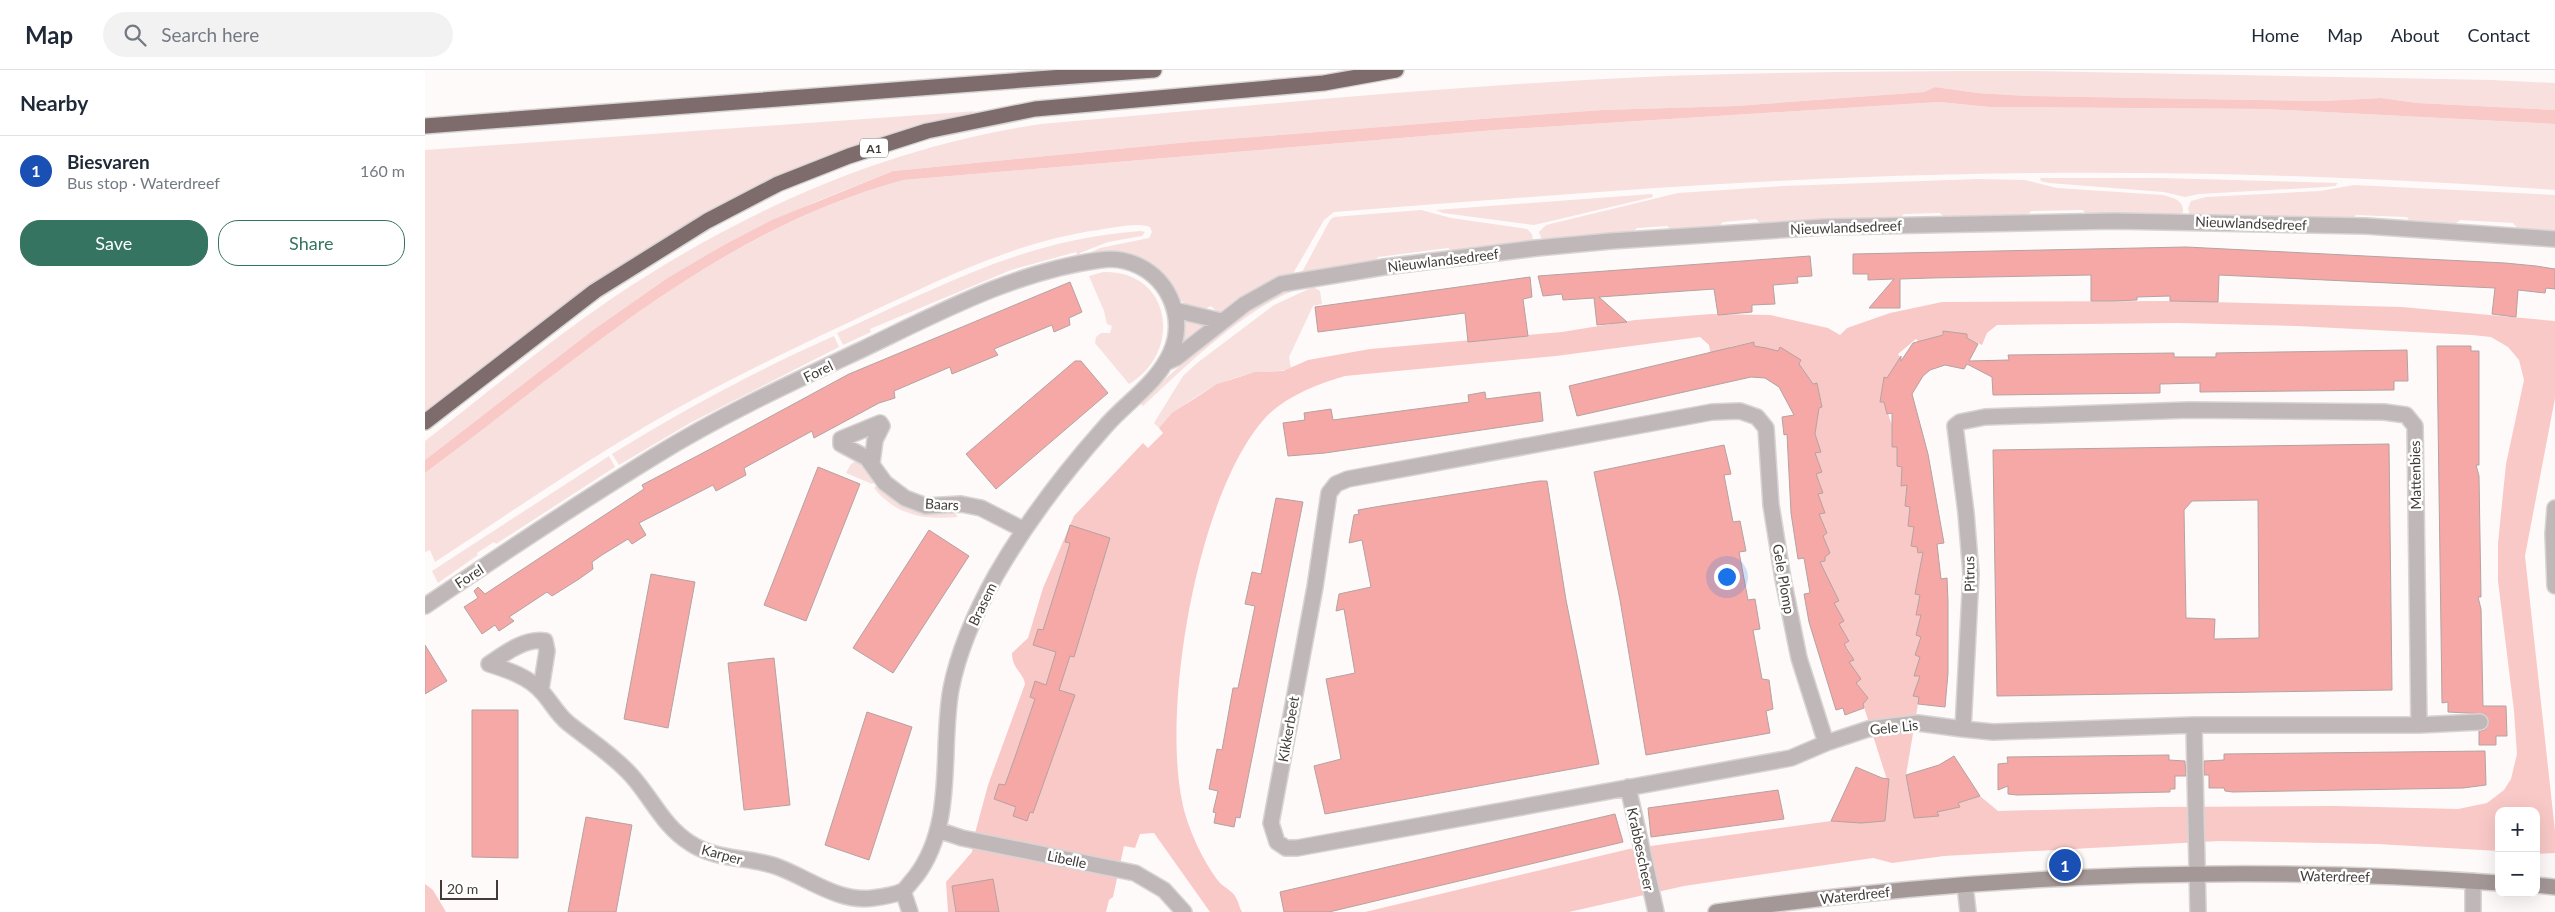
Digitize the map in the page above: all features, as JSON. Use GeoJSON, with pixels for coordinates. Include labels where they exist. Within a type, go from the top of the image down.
{"type":"FeatureCollection","features":[{"type":"Feature","properties":{"kind":"highway"},"geometry":{"type":"LineString","coordinates":[[425,126],[1154,70]]}},
{"type":"Feature","properties":{"kind":"highway","name":"A1"},"geometry":{"type":"LineString","coordinates":[[425,422],[595,291],[691,231],[778,184],[849,156],[927,131],[1035,109],[1324,83],[1396,70]]}},
{"type":"Feature","properties":{"kind":"street","name":"Nieuwlandsedreef"},"geometry":{"type":"LineString","coordinates":[[1165,363],[1176,358],[1221,321],[1270,289],[1293,282],[1384,267],[1537,248],[1776,229],[2185,221],[2366,226],[2555,239]]}},
{"type":"Feature","properties":{"kind":"street","name":"Forel"},"geometry":{"type":"LineString","coordinates":[[425,606],[574,508],[688,437],[817,371],[925,319],[1006,284],[1053,270],[1102,260],[1116,260],[1142,267],[1153,275],[1167,290],[1175,310],[1176,338],[1165,363]]}},
{"type":"Feature","properties":{"kind":"street"},"geometry":{"type":"LineString","coordinates":[[1175,310],[1221,321]]}},
{"type":"Feature","properties":{"kind":"street","name":"Brasem"},"geometry":{"type":"LineString","coordinates":[[903,891],[921,869],[938,830],[944,790],[951,687],[961,652],[985,594],[1024,530],[1104,428],[1151,381],[1165,363]]}},
{"type":"Feature","properties":{"kind":"street","name":"Mattenbies"},"geometry":{"type":"LineString","coordinates":[[2189,410],[2385,412],[2405,415],[2415,426],[2419,725]]}},
{"type":"Feature","properties":{"kind":"street","name":"Pitrus"},"geometry":{"type":"LineString","coordinates":[[1963,729],[1971,574],[1967,512],[1955,426],[1960,422],[1985,417],[2189,410]]}},
{"type":"Feature","properties":{"kind":"street","name":"Gele Plomp"},"geometry":{"type":"LineString","coordinates":[[1554,442],[1712,412],[1740,411],[1757,416],[1765,428],[1771,505],[1799,658],[1826,743]]}},
{"type":"Feature","properties":{"kind":"street","name":"Kikkerbeet"},"geometry":{"type":"LineString","coordinates":[[1554,442],[1341,481],[1331,489],[1271,823],[1277,842],[1286,848],[1297,848],[1628,787]]}},
{"type":"Feature","properties":{"kind":"street","name":"Baars"},"geometry":{"type":"LineString","coordinates":[[872,462],[885,483],[905,498],[926,506],[961,504],[981,508],[1024,530]]}},
{"type":"Feature","properties":{"kind":"street"},"geometry":{"type":"LineString","coordinates":[[2555,508],[2553,534],[2555,586]]}},
{"type":"Feature","properties":{"kind":"street","name":"Karper"},"geometry":{"type":"LineString","coordinates":[[541,689],[547,651],[545,641],[538,640],[525,643],[483,666],[513,672],[541,689],[563,719],[604,749],[628,772],[673,830],[698,848],[712,854],[774,865],[833,892],[861,899],[903,891]]}},
{"type":"Feature","properties":{"kind":"street"},"geometry":{"type":"LineString","coordinates":[[1963,729],[1993,732],[2193,725],[2419,725],[2480,722]]}},
{"type":"Feature","properties":{"kind":"street","name":"Gele Lis"},"geometry":{"type":"LineString","coordinates":[[1826,743],[1868,729],[1919,723],[1963,729]]}},
{"type":"Feature","properties":{"kind":"street"},"geometry":{"type":"LineString","coordinates":[[2193,725],[2198,912]]}},
{"type":"Feature","properties":{"kind":"street"},"geometry":{"type":"LineString","coordinates":[[1628,787],[1791,758],[1826,743]]}},
{"type":"Feature","properties":{"kind":"street","name":"Krabbescheer"},"geometry":{"type":"LineString","coordinates":[[1628,787],[1656,912]]}},
{"type":"Feature","properties":{"kind":"street","name":"Libelle"},"geometry":{"type":"LineString","coordinates":[[938,830],[962,838],[1135,873],[1164,890],[1184,912]]}},
{"type":"Feature","properties":{"kind":"street","name":"Waterdreef"},"geometry":{"type":"LineString","coordinates":[[1716,912],[1785,902],[1965,885],[2197,873],[2495,883]]}},
{"type":"Feature","properties":{"kind":"street"},"geometry":{"type":"LineString","coordinates":[[2473,881],[2473,912]]}},
{"type":"Feature","properties":{"kind":"street"},"geometry":{"type":"LineString","coordinates":[[1965,885],[1968,912]]}},
{"type":"Feature","properties":{"kind":"street"},"geometry":{"type":"LineString","coordinates":[[2540,885],[2555,887]]}},
{"type":"Feature","properties":{"kind":"street"},"geometry":{"type":"LineString","coordinates":[[903,891],[910,912]]}},
{"type":"Feature","properties":{"kind":"shaded area"},"geometry":{"type":"Polygon","coordinates":[[[2027,71],[2491,80],[2555,83],[2555,110],[2418,103],[2381,98],[2323,101],[2027,96],[1978,93],[1935,87],[1924,92],[1735,106],[1602,110],[1189,142],[893,171],[815,202],[666,279],[593,330],[425,460],[425,441],[566,331],[614,297],[663,266],[765,210],[818,187],[872,166],[927,148],[983,134],[1041,124],[1352,97],[1587,80],[1755,74],[2027,71]]]}},
{"type":"Feature","properties":{"kind":"shaded area"},"geometry":{"type":"Polygon","coordinates":[[[1935,87],[1978,93],[2027,96],[2323,101],[2381,98],[2418,103],[2555,110],[2555,124],[2265,109],[1989,107],[1939,102],[1496,130],[904,180],[836,202],[772,231],[711,265],[651,303],[594,344],[425,473],[425,460],[593,330],[666,279],[724,245],[772,220],[893,171],[1189,142],[1602,110],[1735,106],[1924,92],[1935,87]]]}},
{"type":"Feature","properties":{"kind":"shaded area"},"geometry":{"type":"Polygon","coordinates":[[[1939,102],[1989,107],[2265,109],[2555,124],[2555,190],[2321,177],[2164,173],[2007,173],[1854,177],[1705,185],[1334,212],[1324,220],[1291,277],[1219,314],[1211,306],[1198,312],[1179,299],[1166,277],[1144,260],[1131,256],[1085,255],[1100,248],[1149,238],[1152,232],[1150,227],[1131,225],[1098,230],[1040,242],[985,261],[930,284],[796,347],[717,387],[636,432],[435,562],[430,550],[425,552],[425,473],[594,344],[651,303],[711,265],[772,231],[837,202],[904,180],[1496,130],[1939,102]]]}},
{"type":"Feature","properties":{"kind":"shaded area"},"geometry":{"type":"Polygon","coordinates":[[[977,111],[822,158],[718,208],[425,414],[425,150],[977,111]]]}},
{"type":"Feature","properties":{"kind":"shaded area"},"geometry":{"type":"Polygon","coordinates":[[[2040,178],[2161,178],[2338,183],[2335,186],[2325,187],[2199,194],[2185,197],[2164,192],[2049,183],[2041,181],[2040,178]]]}},
{"type":"Feature","properties":{"kind":"shaded area"},"geometry":{"type":"Polygon","coordinates":[[[1978,179],[2025,180],[2057,188],[2163,195],[2180,202],[2183,212],[2179,215],[2087,216],[2083,210],[2031,211],[2026,217],[1945,218],[1940,213],[1904,214],[1899,219],[1761,224],[1756,219],[1723,222],[1718,227],[1673,231],[1667,226],[1637,228],[1632,233],[1542,240],[1539,232],[1546,225],[1678,193],[1783,186],[1978,179]]]}},
{"type":"Feature","properties":{"kind":"shaded area"},"geometry":{"type":"Polygon","coordinates":[[[2354,185],[2555,195],[2555,233],[2518,229],[2513,223],[2460,220],[2454,225],[2411,223],[2407,217],[2356,215],[2351,220],[2190,215],[2188,208],[2191,201],[2206,197],[2320,191],[2354,185]]]}},
{"type":"Feature","properties":{"kind":"shaded area"},"geometry":{"type":"Polygon","coordinates":[[[1652,194],[1653,197],[1534,225],[1443,213],[1436,210],[1652,194]]]}},
{"type":"Feature","properties":{"kind":"shaded area"},"geometry":{"type":"Polygon","coordinates":[[[1421,210],[1451,218],[1527,229],[1532,234],[1533,241],[1454,252],[1448,248],[1378,257],[1373,263],[1301,274],[1330,220],[1334,217],[1421,210]]]}},
{"type":"Feature","properties":{"kind":"shaded area"},"geometry":{"type":"Polygon","coordinates":[[[1145,232],[1142,236],[1108,242],[1080,253],[1078,257],[1076,252],[1011,270],[870,329],[871,332],[843,345],[837,333],[948,282],[1021,254],[1099,236],[1145,232]]]}},
{"type":"Feature","properties":{"kind":"shaded area"},"geometry":{"type":"Polygon","coordinates":[[[1103,272],[1126,275],[1144,284],[1156,298],[1162,315],[1163,334],[1157,353],[1146,370],[1129,384],[1095,343],[1096,337],[1101,333],[1110,333],[1112,326],[1107,324],[1104,311],[1089,276],[1103,272]]]}},
{"type":"Feature","properties":{"kind":"shaded area"},"geometry":{"type":"Polygon","coordinates":[[[1313,287],[1320,291],[1322,304],[1313,306],[1289,357],[1291,368],[1240,376],[1214,386],[1179,409],[1159,428],[1154,423],[1183,376],[1197,363],[1274,305],[1313,287]]]}},
{"type":"Feature","properties":{"kind":"shaded area"},"geometry":{"type":"Polygon","coordinates":[[[1302,288],[1281,296],[1239,322],[1197,356],[1143,406],[1139,402],[1225,326],[1277,292],[1302,288]]]}},
{"type":"Feature","properties":{"kind":"shaded area"},"geometry":{"type":"Polygon","coordinates":[[[2170,301],[2402,307],[2555,321],[2555,398],[2525,556],[2555,831],[2555,853],[2540,854],[2540,807],[2495,807],[2495,851],[2377,844],[2219,841],[1944,856],[1892,863],[1873,858],[1684,886],[1569,912],[1365,912],[1629,849],[1831,821],[1861,823],[1885,821],[1888,783],[1862,701],[1867,698],[1857,687],[1855,682],[1860,679],[1848,662],[1854,660],[1847,647],[1844,648],[1843,643],[1849,640],[1841,628],[1839,628],[1833,603],[1839,601],[1819,563],[1825,561],[1824,554],[1830,553],[1821,534],[1827,533],[1821,519],[1819,520],[1817,493],[1823,493],[1818,479],[1815,479],[1815,473],[1821,472],[1817,458],[1815,458],[1815,452],[1821,452],[1815,434],[1819,408],[1822,406],[1817,383],[1813,384],[1799,364],[1801,361],[1780,348],[1778,351],[1754,346],[1753,342],[1730,347],[1730,351],[1712,362],[1709,345],[1700,337],[1556,356],[1345,376],[1303,392],[1283,403],[1266,417],[1242,451],[1221,495],[1204,545],[1191,600],[1182,656],[1177,710],[1177,760],[1182,801],[1188,822],[1197,844],[1214,875],[1235,896],[1242,912],[1210,912],[1154,833],[1140,834],[1135,848],[1124,846],[1113,897],[1109,900],[1106,912],[948,912],[946,882],[972,852],[974,837],[988,785],[1025,684],[1014,663],[1012,653],[1028,638],[1043,588],[1074,516],[1143,443],[1148,448],[1163,433],[1159,428],[1172,413],[1217,384],[1255,372],[1283,371],[1308,360],[1370,349],[1562,332],[1635,320],[1711,314],[1770,315],[1828,328],[1840,335],[1847,328],[1890,313],[1942,302],[2170,301]],[[2178,323],[1997,325],[1987,333],[1982,345],[1967,338],[1943,332],[1942,335],[1919,342],[1916,339],[1898,354],[1900,357],[1887,378],[1884,378],[1880,401],[1884,402],[1894,431],[1892,432],[1892,446],[1898,445],[1897,466],[1903,465],[1901,486],[1907,485],[1909,491],[1906,492],[1905,506],[1911,505],[1908,526],[1914,525],[1915,531],[1913,532],[1911,546],[1917,546],[1918,553],[1923,552],[1925,580],[1918,580],[1915,594],[1921,594],[1916,614],[1922,615],[1916,635],[1922,635],[1916,655],[1922,656],[1915,676],[1921,676],[1913,696],[1919,697],[1906,775],[1915,817],[1939,816],[1937,812],[1960,807],[1958,803],[1980,796],[1998,811],[2160,807],[2335,806],[2458,809],[2487,803],[2504,790],[2511,779],[2517,754],[2514,711],[2498,581],[2498,543],[2506,464],[2524,380],[2519,360],[2508,347],[2491,337],[2296,326],[2178,323]]]}},
{"type":"Feature","properties":{"kind":"shaded area"},"geometry":{"type":"Polygon","coordinates":[[[1183,318],[1207,325],[1182,345],[1183,318]]]}},
{"type":"Feature","properties":{"kind":"shaded area"},"geometry":{"type":"Polygon","coordinates":[[[834,336],[839,347],[690,423],[619,465],[612,454],[721,391],[834,336]]]}},
{"type":"Feature","properties":{"kind":"shaded area"},"geometry":{"type":"Polygon","coordinates":[[[609,456],[615,467],[496,544],[494,542],[477,553],[478,555],[438,583],[432,571],[609,456]]]}},
{"type":"Feature","properties":{"kind":"shaded area"},"geometry":{"type":"Polygon","coordinates":[[[858,460],[862,461],[876,481],[872,484],[846,473],[851,464],[858,460]]]}},
{"type":"Feature","properties":{"kind":"shaded area"},"geometry":{"type":"Polygon","coordinates":[[[879,484],[953,511],[958,517],[923,517],[902,510],[892,505],[874,488],[879,484]]]}},
{"type":"Feature","properties":{"kind":"shaded area"},"geometry":{"type":"Polygon","coordinates":[[[425,884],[433,890],[446,912],[425,912],[425,884]]]}},
{"type":"Feature","properties":{"kind":"building"},"geometry":{"type":"Polygon","coordinates":[[[2186,247],[2536,266],[2555,269],[2555,289],[2546,288],[2545,293],[2518,290],[2516,317],[2492,314],[2495,288],[2219,275],[2218,302],[2170,301],[2170,296],[2137,297],[2137,300],[2091,301],[2091,275],[1931,278],[1900,279],[1900,308],[1869,308],[1894,279],[1868,280],[1868,274],[1853,274],[1853,254],[2186,247]]]}},
{"type":"Feature","properties":{"kind":"building"},"geometry":{"type":"Polygon","coordinates":[[[1810,256],[1812,276],[1797,277],[1798,283],[1773,285],[1775,304],[1752,305],[1752,312],[1718,315],[1714,289],[1599,297],[1627,322],[1597,325],[1594,298],[1563,300],[1562,294],[1543,296],[1538,276],[1810,256]]]}},
{"type":"Feature","properties":{"kind":"building"},"geometry":{"type":"Polygon","coordinates":[[[1530,277],[1532,297],[1523,299],[1528,336],[1468,342],[1465,313],[1318,332],[1315,307],[1530,277]]]}},
{"type":"Feature","properties":{"kind":"building"},"geometry":{"type":"Polygon","coordinates":[[[1070,282],[1082,312],[1069,318],[1070,325],[1054,332],[1052,325],[994,349],[998,355],[952,374],[950,367],[894,391],[895,398],[879,403],[814,438],[812,431],[744,468],[746,475],[716,491],[713,485],[639,523],[646,535],[632,544],[628,539],[602,555],[592,562],[593,569],[552,596],[547,592],[509,617],[514,621],[499,631],[495,625],[482,634],[464,607],[478,598],[474,591],[478,587],[485,594],[644,489],[642,485],[849,374],[1070,282]]]}},
{"type":"Feature","properties":{"kind":"building"},"geometry":{"type":"Polygon","coordinates":[[[1943,331],[1967,334],[1967,338],[1978,344],[1969,361],[2009,360],[2008,355],[2174,353],[2174,357],[2216,357],[2216,353],[2407,350],[2408,381],[2394,381],[2394,390],[2200,392],[2200,383],[2160,384],[2160,393],[1993,395],[1992,377],[1967,364],[1964,369],[1945,365],[1930,370],[1923,376],[1912,394],[1928,454],[1944,543],[1937,544],[1941,579],[1947,578],[1948,673],[1945,707],[1918,704],[1919,697],[1913,696],[1920,676],[1914,676],[1920,657],[1915,655],[1921,637],[1916,635],[1921,615],[1916,615],[1920,595],[1915,594],[1923,552],[1918,553],[1917,547],[1911,546],[1914,527],[1908,526],[1910,507],[1905,506],[1907,485],[1901,486],[1902,467],[1897,466],[1897,447],[1892,447],[1892,413],[1887,414],[1884,402],[1880,402],[1884,377],[1887,378],[1901,356],[1901,361],[1913,343],[1943,335],[1943,331]]]}},
{"type":"Feature","properties":{"kind":"building"},"geometry":{"type":"Polygon","coordinates":[[[1754,342],[1754,346],[1778,351],[1780,347],[1801,360],[1799,364],[1813,384],[1817,383],[1822,407],[1819,408],[1815,434],[1821,452],[1815,453],[1822,472],[1816,474],[1823,493],[1818,494],[1825,513],[1819,514],[1827,533],[1823,536],[1830,553],[1825,557],[1825,561],[1820,562],[1839,601],[1834,603],[1844,621],[1839,624],[1849,641],[1844,644],[1854,660],[1849,662],[1861,679],[1856,683],[1868,698],[1863,704],[1864,708],[1845,715],[1843,708],[1836,710],[1809,622],[1804,594],[1810,593],[1804,558],[1798,559],[1791,513],[1787,434],[1784,435],[1782,417],[1794,415],[1779,387],[1765,378],[1751,377],[1577,416],[1569,386],[1754,342]]]}},
{"type":"Feature","properties":{"kind":"building"},"geometry":{"type":"Polygon","coordinates":[[[2437,346],[2471,346],[2471,351],[2479,351],[2479,465],[2476,465],[2479,476],[2481,597],[2478,597],[2481,609],[2483,706],[2506,706],[2507,736],[2496,736],[2496,745],[2479,745],[2479,731],[2485,730],[2489,722],[2485,714],[2448,712],[2448,702],[2442,703],[2437,346]]]}},
{"type":"Feature","properties":{"kind":"building"},"geometry":{"type":"Polygon","coordinates":[[[1075,361],[1081,361],[1108,393],[996,489],[966,454],[1075,361]]]}},
{"type":"Feature","properties":{"kind":"building"},"geometry":{"type":"Polygon","coordinates":[[[1485,392],[1486,399],[1540,392],[1543,421],[1325,453],[1288,456],[1283,423],[1305,420],[1304,413],[1331,409],[1333,420],[1469,402],[1468,395],[1485,392]]]}},
{"type":"Feature","properties":{"kind":"building"},"geometry":{"type":"Polygon","coordinates":[[[2389,444],[2392,690],[1997,696],[1993,450],[2389,444]],[[2258,500],[2192,501],[2184,510],[2186,618],[2215,619],[2214,639],[2259,638],[2258,500]]]}},
{"type":"Feature","properties":{"kind":"building"},"geometry":{"type":"Polygon","coordinates":[[[1724,445],[1731,474],[1724,475],[1733,522],[1740,521],[1746,551],[1739,552],[1748,600],[1755,599],[1760,629],[1753,630],[1762,679],[1769,680],[1773,709],[1766,711],[1770,733],[1646,755],[1620,600],[1594,472],[1724,445]]]}},
{"type":"Feature","properties":{"kind":"building"},"geometry":{"type":"Polygon","coordinates":[[[818,467],[860,484],[806,621],[764,605],[818,467]]]}},
{"type":"Feature","properties":{"kind":"building"},"geometry":{"type":"Polygon","coordinates":[[[1547,481],[1566,600],[1599,764],[1325,814],[1314,766],[1341,759],[1326,679],[1355,673],[1344,609],[1336,611],[1339,594],[1371,587],[1362,540],[1349,543],[1354,515],[1359,514],[1358,510],[1547,481]]]}},
{"type":"Feature","properties":{"kind":"building"},"geometry":{"type":"Polygon","coordinates":[[[1276,498],[1303,502],[1240,818],[1236,817],[1234,827],[1214,823],[1216,813],[1213,812],[1218,791],[1209,789],[1217,749],[1222,750],[1233,688],[1238,688],[1255,606],[1245,604],[1252,572],[1261,574],[1276,498]]]}},
{"type":"Feature","properties":{"kind":"building"},"geometry":{"type":"Polygon","coordinates":[[[1070,525],[1110,538],[1074,657],[1070,656],[1059,690],[1075,695],[1033,813],[1030,812],[1027,821],[1013,816],[1016,807],[994,799],[999,784],[1005,785],[1015,757],[1035,699],[1030,697],[1035,681],[1046,685],[1056,652],[1033,645],[1038,629],[1043,630],[1066,557],[1070,543],[1065,542],[1070,525]]]}},
{"type":"Feature","properties":{"kind":"building"},"geometry":{"type":"Polygon","coordinates":[[[929,530],[969,556],[893,673],[853,648],[929,530]]]}},
{"type":"Feature","properties":{"kind":"building"},"geometry":{"type":"Polygon","coordinates":[[[651,574],[695,582],[668,728],[624,719],[651,574]]]}},
{"type":"Feature","properties":{"kind":"building"},"geometry":{"type":"Polygon","coordinates":[[[425,645],[447,681],[425,694],[425,645]]]}},
{"type":"Feature","properties":{"kind":"building"},"geometry":{"type":"Polygon","coordinates":[[[774,658],[790,805],[744,810],[728,663],[774,658]]]}},
{"type":"Feature","properties":{"kind":"building"},"geometry":{"type":"Polygon","coordinates":[[[472,710],[518,710],[518,858],[472,857],[472,710]]]}},
{"type":"Feature","properties":{"kind":"building"},"geometry":{"type":"Polygon","coordinates":[[[867,712],[912,727],[869,860],[825,845],[867,712]]]}},
{"type":"Feature","properties":{"kind":"building"},"geometry":{"type":"Polygon","coordinates":[[[2485,751],[2486,785],[2463,788],[2233,792],[2225,791],[2224,788],[2209,788],[2209,775],[2204,775],[2204,761],[2224,760],[2224,754],[2485,751]]]}},
{"type":"Feature","properties":{"kind":"building"},"geometry":{"type":"Polygon","coordinates":[[[2169,755],[2169,760],[2185,761],[2186,776],[2175,776],[2175,789],[2170,789],[2170,792],[2017,795],[2008,794],[2008,786],[1998,790],[1998,764],[2008,763],[2007,757],[2169,755]]]}},
{"type":"Feature","properties":{"kind":"building"},"geometry":{"type":"Polygon","coordinates":[[[1954,756],[1980,796],[1958,803],[1960,807],[1937,812],[1939,816],[1914,818],[1906,775],[1939,765],[1954,756]]]}},
{"type":"Feature","properties":{"kind":"building"},"geometry":{"type":"Polygon","coordinates":[[[1856,767],[1889,779],[1885,821],[1861,823],[1831,821],[1856,767]]]}},
{"type":"Feature","properties":{"kind":"building"},"geometry":{"type":"Polygon","coordinates":[[[1778,790],[1784,819],[1651,837],[1648,808],[1778,790]]]}},
{"type":"Feature","properties":{"kind":"building"},"geometry":{"type":"Polygon","coordinates":[[[1615,814],[1623,842],[1329,912],[1284,912],[1280,892],[1615,814]]]}},
{"type":"Feature","properties":{"kind":"building"},"geometry":{"type":"Polygon","coordinates":[[[586,817],[632,825],[616,912],[568,912],[586,817]]]}},
{"type":"Feature","properties":{"kind":"building"},"geometry":{"type":"Polygon","coordinates":[[[993,879],[999,912],[956,912],[952,886],[993,879]]]}},
{"type":"Feature","properties":{"kind":"place","name":"Biesvaren"},"geometry":{"type":"Point","coordinates":[2065,865]}}]}
